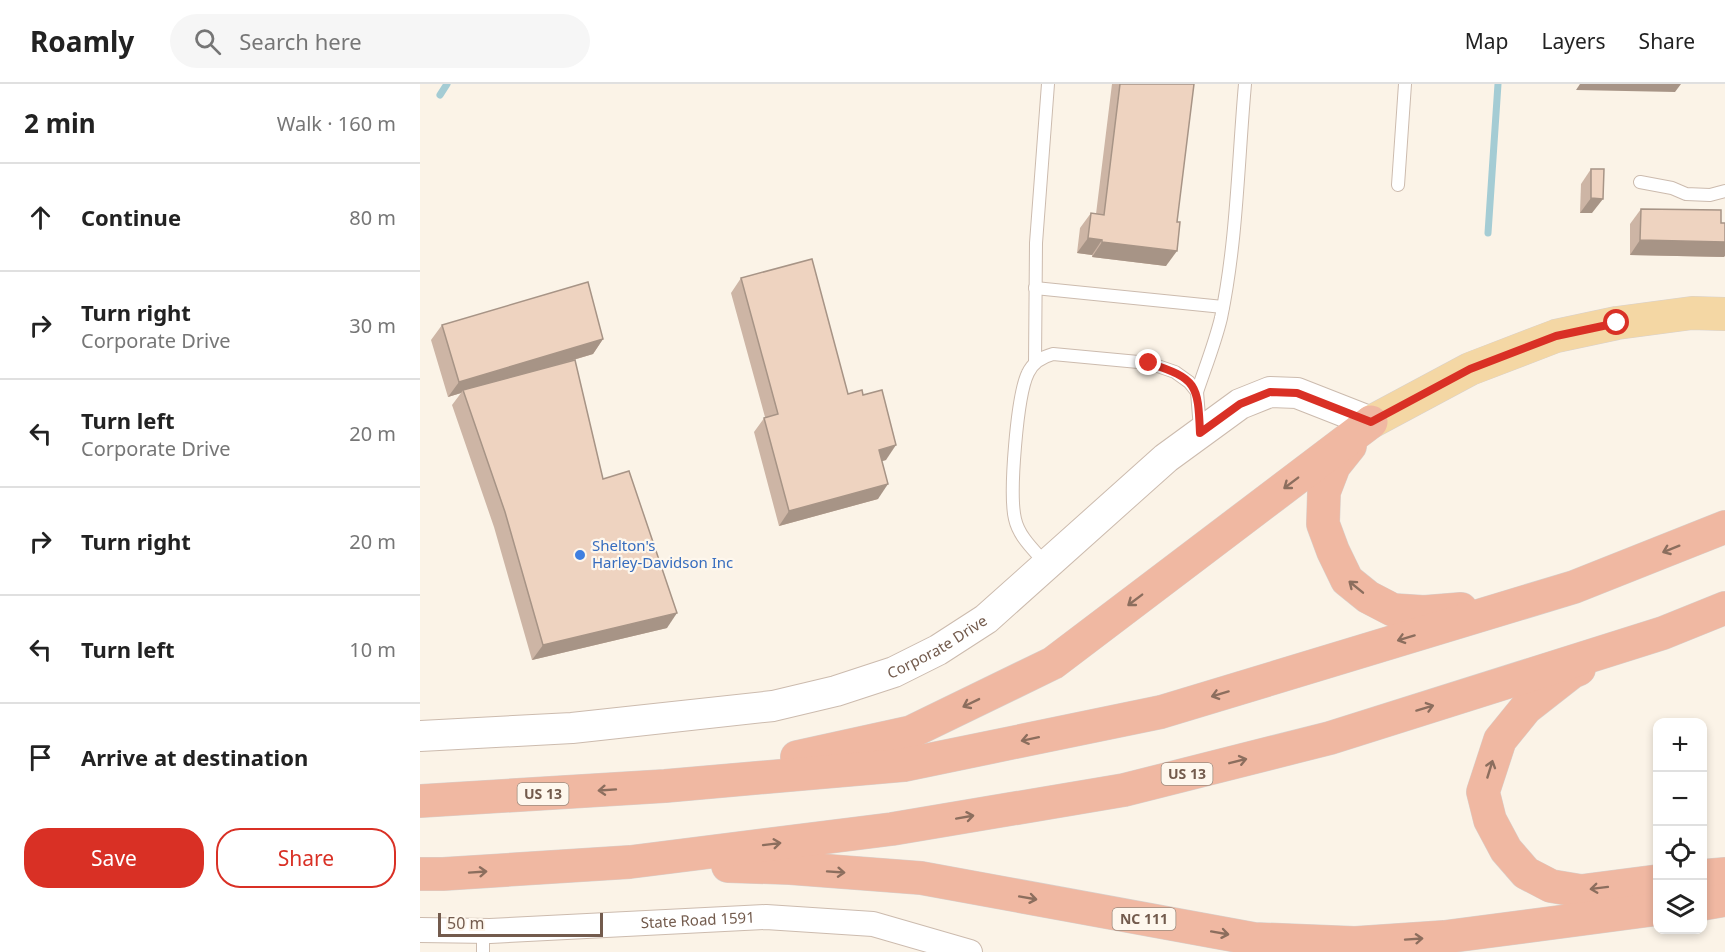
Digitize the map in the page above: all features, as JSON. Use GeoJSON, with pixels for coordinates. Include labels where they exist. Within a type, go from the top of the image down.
{"type":"FeatureCollection","features":[{"type":"Feature","properties":{"kind":"highway"},"geometry":{"type":"LineString","coordinates":[[1371,422],[1334,466],[1324,492],[1323,524],[1347,580],[1368,597],[1393,610],[1424,612],[1461,609],[1574,587]]}},
{"type":"Feature","properties":{"kind":"highway"},"geometry":{"type":"LineString","coordinates":[[665,786],[910,732],[1053,663],[1371,422]]}},
{"type":"Feature","properties":{"kind":"highway","name":"US 13"},"geometry":{"type":"LineString","coordinates":[[420,801],[665,786],[904,765],[1161,712],[1574,587],[1725,527]]}},
{"type":"Feature","properties":{"kind":"highway","name":"US 13"},"geometry":{"type":"LineString","coordinates":[[420,874],[630,862],[892,829],[1124,790],[1330,738],[1663,633],[1725,608]]}},
{"type":"Feature","properties":{"kind":"highway"},"geometry":{"type":"LineString","coordinates":[[1653,882],[1581,891],[1551,886],[1526,873],[1506,850],[1490,820],[1483,792],[1500,740],[1526,708],[1572,672],[1663,633]]}},
{"type":"Feature","properties":{"kind":"highway","name":"NC 111"},"geometry":{"type":"LineString","coordinates":[[630,862],[790,868],[921,878],[1254,939],[1355,943],[1444,937],[1653,910]]}},
{"type":"Feature","properties":{"kind":"highway"},"geometry":{"type":"LineString","coordinates":[[1707,876],[1725,874]]}},
{"type":"Feature","properties":{"kind":"highway"},"geometry":{"type":"LineString","coordinates":[[1707,903],[1725,900]]}},
{"type":"Feature","properties":{"kind":"main road"},"geometry":{"type":"LineString","coordinates":[[1371,422],[1470,369],[1556,336],[1617,323],[1692,313],[1725,314]]}},
{"type":"Feature","properties":{"kind":"street","name":"Corporate Drive"},"geometry":{"type":"LineString","coordinates":[[420,736],[572,728],[773,706],[836,691],[894,672],[938,650],[986,619],[1166,458],[1240,404],[1270,392],[1297,393],[1371,422]]}},
{"type":"Feature","properties":{"kind":"street","name":"State Road 1591"},"geometry":{"type":"LineString","coordinates":[[420,930],[483,942],[766,917],[873,924],[970,952]]}},
{"type":"Feature","properties":{"kind":"lane"},"geometry":{"type":"LineString","coordinates":[[1035,363],[1036,243],[1048,84]]}},
{"type":"Feature","properties":{"kind":"lane"},"geometry":{"type":"LineString","coordinates":[[1200,433],[1197,392],[1221,319],[1238,183],[1245,84]]}},
{"type":"Feature","properties":{"kind":"lane"},"geometry":{"type":"LineString","coordinates":[[1398,185],[1406,84]]}},
{"type":"Feature","properties":{"kind":"lane"},"geometry":{"type":"LineString","coordinates":[[1640,183],[1672,188],[1686,194],[1710,195],[1725,191]]}},
{"type":"Feature","properties":{"kind":"lane"},"geometry":{"type":"LineString","coordinates":[[1035,288],[1222,307]]}},
{"type":"Feature","properties":{"kind":"lane"},"geometry":{"type":"LineString","coordinates":[[1047,565],[1019,531],[1013,503],[1018,413],[1023,387],[1035,363],[1042,357],[1053,354],[1149,363],[1175,372],[1189,382],[1197,392]]}},
{"type":"Feature","properties":{"kind":"building"},"geometry":{"type":"Polygon","coordinates":[[[1120,84],[1194,84],[1177,222],[1180,222],[1177,251],[1102,242],[1102,240],[1088,238],[1091,213],[1104,215],[1120,84]]]}},
{"type":"Feature","properties":{"kind":"building"},"geometry":{"type":"Polygon","coordinates":[[[1591,169],[1604,169],[1603,199],[1591,198],[1591,169]]]}},
{"type":"Feature","properties":{"kind":"building"},"geometry":{"type":"Polygon","coordinates":[[[1641,209],[1721,210],[1721,223],[1725,223],[1725,242],[1640,240],[1641,209]]]}},
{"type":"Feature","properties":{"kind":"building"},"geometry":{"type":"Polygon","coordinates":[[[812,259],[848,394],[862,390],[863,395],[882,390],[896,445],[879,450],[888,484],[789,511],[764,418],[778,414],[741,278],[812,259]]]}},
{"type":"Feature","properties":{"kind":"building"},"geometry":{"type":"Polygon","coordinates":[[[588,282],[603,339],[459,382],[442,325],[588,282]]]}},
{"type":"Feature","properties":{"kind":"building"},"geometry":{"type":"Polygon","coordinates":[[[575,360],[603,479],[629,471],[677,613],[543,645],[505,512],[463,390],[575,360]]]}},
{"type":"Feature","properties":{"kind":"waterway"},"geometry":{"type":"LineString","coordinates":[[440,95],[447,84]]}},
{"type":"Feature","properties":{"kind":"waterway"},"geometry":{"type":"LineString","coordinates":[[1488,233],[1498,84]]}},
{"type":"Feature","properties":{"kind":"place","name":"Shelton's Harley-Davidson Inc"},"geometry":{"type":"Point","coordinates":[580,555]}},
{"type":"Feature","properties":{"kind":"route"},"geometry":{"type":"LineString","coordinates":[[1149,363],[1175,372],[1189,382],[1197,392],[1200,433],[1240,404],[1270,392],[1297,393],[1371,422],[1470,369],[1556,336],[1617,323]]}}]}
